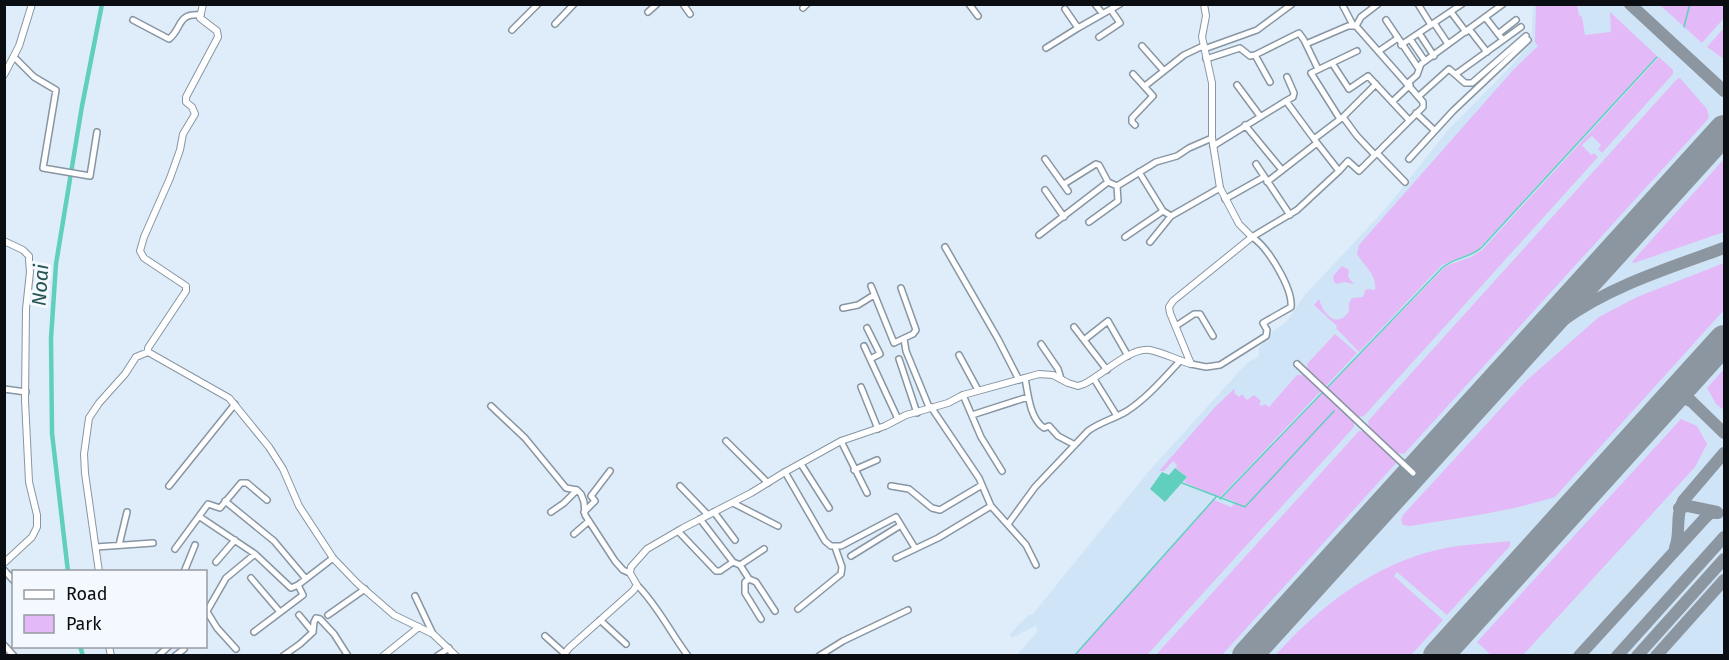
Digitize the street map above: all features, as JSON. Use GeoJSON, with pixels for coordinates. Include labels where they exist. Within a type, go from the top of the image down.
{"type":"FeatureCollection","features":[{"type":"Feature","properties":{"kind":"street"},"geometry":{"type":"LineString","coordinates":[[4,75],[25,31],[32,4]]}},
{"type":"Feature","properties":{"kind":"street"},"geometry":{"type":"LineString","coordinates":[[99,570],[85,473],[84,454],[89,418],[136,357],[148,351],[186,291],[186,286],[144,258],[140,251],[180,150],[183,134],[195,114],[186,102],[186,97],[218,37],[217,31],[203,21],[201,15],[203,4]]}},
{"type":"Feature","properties":{"kind":"street"},"geometry":{"type":"LineString","coordinates":[[512,30],[538,4]]}},
{"type":"Feature","properties":{"kind":"street"},"geometry":{"type":"LineString","coordinates":[[555,24],[574,4]]}},
{"type":"Feature","properties":{"kind":"street"},"geometry":{"type":"LineString","coordinates":[[648,12],[657,4]]}},
{"type":"Feature","properties":{"kind":"street"},"geometry":{"type":"LineString","coordinates":[[683,4],[690,14]]}},
{"type":"Feature","properties":{"kind":"street"},"geometry":{"type":"LineString","coordinates":[[969,4],[978,16]]}},
{"type":"Feature","properties":{"kind":"street"},"geometry":{"type":"LineString","coordinates":[[1095,4],[1102,13]]}},
{"type":"Feature","properties":{"kind":"street"},"geometry":{"type":"LineString","coordinates":[[1046,48],[1120,4]]}},
{"type":"Feature","properties":{"kind":"street"},"geometry":{"type":"LineString","coordinates":[[630,573],[631,567],[647,549],[678,531],[841,441],[878,429],[906,415],[948,403],[978,390],[1039,374],[1053,375],[1078,386],[1094,379],[1128,356],[1148,350],[1191,364],[1206,367],[1220,365],[1266,336],[1263,323],[1291,307],[1291,301],[1274,262],[1264,247],[1239,224],[1220,188],[1212,138],[1212,83],[1202,37],[1206,16],[1204,4]]}},
{"type":"Feature","properties":{"kind":"street"},"geometry":{"type":"LineString","coordinates":[[1145,86],[1184,55],[1257,30],[1292,4]]}},
{"type":"Feature","properties":{"kind":"street"},"geometry":{"type":"LineString","coordinates":[[1306,44],[1355,25],[1360,17],[1378,4]]}},
{"type":"Feature","properties":{"kind":"street"},"geometry":{"type":"LineString","coordinates":[[1418,4],[1449,44]]}},
{"type":"Feature","properties":{"kind":"street"},"geometry":{"type":"LineString","coordinates":[[1401,45],[1462,4]]}},
{"type":"Feature","properties":{"kind":"street"},"geometry":{"type":"LineString","coordinates":[[1392,102],[1417,75],[1425,61],[1503,4]]}},
{"type":"Feature","properties":{"kind":"street"},"geometry":{"type":"LineString","coordinates":[[1191,364],[1169,310],[1173,301],[1252,237],[1290,215],[1348,161],[1359,171],[1424,105],[1409,84],[1355,25],[1344,5]]}},
{"type":"Feature","properties":{"kind":"street"},"geometry":{"type":"LineString","coordinates":[[1065,9],[1078,28]]}},
{"type":"Feature","properties":{"kind":"street"},"geometry":{"type":"LineString","coordinates":[[1099,37],[1120,23],[1111,10]]}},
{"type":"Feature","properties":{"kind":"street"},"geometry":{"type":"LineString","coordinates":[[1451,12],[1487,52]]}},
{"type":"Feature","properties":{"kind":"street"},"geometry":{"type":"LineString","coordinates":[[133,20],[169,39],[187,15],[201,15]]}},
{"type":"Feature","properties":{"kind":"street"},"geometry":{"type":"LineString","coordinates":[[1485,17],[1503,40]]}},
{"type":"Feature","properties":{"kind":"street"},"geometry":{"type":"LineString","coordinates":[[1386,20],[1419,69]]}},
{"type":"Feature","properties":{"kind":"street"},"geometry":{"type":"LineString","coordinates":[[1498,33],[1516,20]]}},
{"type":"Feature","properties":{"kind":"street"},"geometry":{"type":"LineString","coordinates":[[1456,74],[1521,27]]}},
{"type":"Feature","properties":{"kind":"street"},"geometry":{"type":"LineString","coordinates":[[1206,59],[1240,48],[1250,56],[1255,56],[1298,33],[1302,36],[1318,69]]}},
{"type":"Feature","properties":{"kind":"street"},"geometry":{"type":"LineString","coordinates":[[1419,33],[1434,56]]}},
{"type":"Feature","properties":{"kind":"street"},"geometry":{"type":"LineString","coordinates":[[1379,51],[1398,38]]}},
{"type":"Feature","properties":{"kind":"street"},"geometry":{"type":"LineString","coordinates":[[1409,159],[1434,130],[1527,38],[1472,83],[1465,83],[1451,70],[1447,70],[1419,96]]}},
{"type":"Feature","properties":{"kind":"street"},"geometry":{"type":"LineString","coordinates":[[1410,39],[1425,61]]}},
{"type":"Feature","properties":{"kind":"street"},"geometry":{"type":"LineString","coordinates":[[1142,46],[1164,71]]}},
{"type":"Feature","properties":{"kind":"street"},"geometry":{"type":"LineString","coordinates":[[1357,51],[1312,72],[1311,76],[1357,136],[1405,182]]}},
{"type":"Feature","properties":{"kind":"street"},"geometry":{"type":"LineString","coordinates":[[1255,56],[1270,82]]}},
{"type":"Feature","properties":{"kind":"street"},"geometry":{"type":"LineString","coordinates":[[14,57],[34,77],[56,90],[42,167],[83,176],[91,175],[97,132]]}},
{"type":"Feature","properties":{"kind":"street"},"geometry":{"type":"LineString","coordinates":[[1332,63],[1350,89],[1367,75],[1409,120]]}},
{"type":"Feature","properties":{"kind":"street"},"geometry":{"type":"LineString","coordinates":[[1133,74],[1152,94],[1152,98],[1132,118],[1134,125]]}},
{"type":"Feature","properties":{"kind":"street"},"geometry":{"type":"LineString","coordinates":[[1213,146],[1293,97],[1294,93],[1287,77]]}},
{"type":"Feature","properties":{"kind":"street"},"geometry":{"type":"LineString","coordinates":[[1225,199],[1282,170],[1342,118],[1376,84]]}},
{"type":"Feature","properties":{"kind":"street"},"geometry":{"type":"LineString","coordinates":[[1237,85],[1260,116]]}},
{"type":"Feature","properties":{"kind":"street"},"geometry":{"type":"LineString","coordinates":[[1286,101],[1339,171]]}},
{"type":"Feature","properties":{"kind":"street"},"geometry":{"type":"LineString","coordinates":[[1416,113],[1434,130]]}},
{"type":"Feature","properties":{"kind":"street"},"geometry":{"type":"LineString","coordinates":[[1245,125],[1282,170]]}},
{"type":"Feature","properties":{"kind":"street"},"geometry":{"type":"LineString","coordinates":[[1117,186],[1156,162],[1177,156],[1212,138]]}},
{"type":"Feature","properties":{"kind":"street"},"geometry":{"type":"LineString","coordinates":[[1045,159],[1068,191]]}},
{"type":"Feature","properties":{"kind":"street"},"geometry":{"type":"LineString","coordinates":[[1064,184],[1096,164],[1099,165],[1108,182],[1117,186]]}},
{"type":"Feature","properties":{"kind":"street"},"geometry":{"type":"LineString","coordinates":[[1256,164],[1290,215]]}},
{"type":"Feature","properties":{"kind":"street"},"geometry":{"type":"LineString","coordinates":[[1139,172],[1163,211],[1172,216]]}},
{"type":"Feature","properties":{"kind":"street"},"geometry":{"type":"LineString","coordinates":[[1039,235],[1108,182]]}},
{"type":"Feature","properties":{"kind":"street"},"geometry":{"type":"LineString","coordinates":[[1089,222],[1118,201],[1117,186]]}},
{"type":"Feature","properties":{"kind":"street"},"geometry":{"type":"LineString","coordinates":[[1150,242],[1172,216],[1220,188]]}},
{"type":"Feature","properties":{"kind":"street"},"geometry":{"type":"LineString","coordinates":[[1045,190],[1064,217]]}},
{"type":"Feature","properties":{"kind":"street"},"geometry":{"type":"LineString","coordinates":[[1125,237],[1163,211]]}},
{"type":"Feature","properties":{"kind":"street"},"geometry":{"type":"LineString","coordinates":[[4,241],[29,256],[30,272],[26,309],[26,392],[30,482],[37,515],[37,527],[32,537],[4,563]]}},
{"type":"Feature","properties":{"kind":"street"},"geometry":{"type":"LineString","coordinates":[[945,247],[1022,379],[1034,418],[1040,427],[1044,429],[1049,426],[1075,445]]}},
{"type":"Feature","properties":{"kind":"street"},"geometry":{"type":"LineString","coordinates":[[870,286],[894,344],[916,330],[902,288]]}},
{"type":"Feature","properties":{"kind":"street"},"geometry":{"type":"LineString","coordinates":[[843,308],[858,305],[874,295]]}},
{"type":"Feature","properties":{"kind":"street"},"geometry":{"type":"LineString","coordinates":[[1176,326],[1194,314],[1200,314],[1213,336]]}},
{"type":"Feature","properties":{"kind":"street"},"geometry":{"type":"LineString","coordinates":[[1084,339],[1108,321],[1128,356]]}},
{"type":"Feature","properties":{"kind":"street"},"geometry":{"type":"LineString","coordinates":[[1074,327],[1107,370]]}},
{"type":"Feature","properties":{"kind":"street"},"geometry":{"type":"LineString","coordinates":[[867,328],[880,354],[870,359]]}},
{"type":"Feature","properties":{"kind":"street"},"geometry":{"type":"LineString","coordinates":[[903,339],[930,407],[982,485],[991,506],[1031,551],[1036,565]]}},
{"type":"Feature","properties":{"kind":"street"},"geometry":{"type":"LineString","coordinates":[[1041,344],[1058,369],[1061,379]]}},
{"type":"Feature","properties":{"kind":"street"},"geometry":{"type":"LineString","coordinates":[[864,346],[898,419]]}},
{"type":"Feature","properties":{"kind":"street"},"geometry":{"type":"LineString","coordinates":[[148,351],[223,393],[235,404],[269,447],[283,469],[299,506],[333,558],[394,615],[433,634],[456,656]]}},
{"type":"Feature","properties":{"kind":"street"},"geometry":{"type":"LineString","coordinates":[[959,355],[978,390]]}},
{"type":"Feature","properties":{"kind":"street"},"geometry":{"type":"LineString","coordinates":[[898,359],[917,413]]}},
{"type":"Feature","properties":{"kind":"street"},"geometry":{"type":"LineString","coordinates":[[1008,524],[1035,487],[1075,445],[1098,424],[1117,416],[1140,401],[1180,361]]}},
{"type":"Feature","properties":{"kind":"street"},"geometry":{"type":"LineString","coordinates":[[1297,364],[1413,473]]}},
{"type":"Feature","properties":{"kind":"street"},"geometry":{"type":"LineString","coordinates":[[1094,379],[1117,416]]}},
{"type":"Feature","properties":{"kind":"street"},"geometry":{"type":"LineString","coordinates":[[861,387],[878,429]]}},
{"type":"Feature","properties":{"kind":"street"},"geometry":{"type":"LineString","coordinates":[[4,389],[26,392]]}},
{"type":"Feature","properties":{"kind":"street"},"geometry":{"type":"LineString","coordinates":[[963,395],[991,456],[1002,471]]}},
{"type":"Feature","properties":{"kind":"street"},"geometry":{"type":"LineString","coordinates":[[972,415],[1028,397]]}},
{"type":"Feature","properties":{"kind":"street"},"geometry":{"type":"LineString","coordinates":[[169,486],[235,404]]}},
{"type":"Feature","properties":{"kind":"street"},"geometry":{"type":"LineString","coordinates":[[492,406],[525,438],[566,488],[577,490],[583,497],[584,512],[589,522],[615,561],[623,570],[630,573],[662,615],[688,656]]}},
{"type":"Feature","properties":{"kind":"street"},"geometry":{"type":"LineString","coordinates":[[726,441],[768,483]]}},
{"type":"Feature","properties":{"kind":"street"},"geometry":{"type":"LineString","coordinates":[[841,441],[867,493]]}},
{"type":"Feature","properties":{"kind":"street"},"geometry":{"type":"LineString","coordinates":[[854,470],[877,460]]}},
{"type":"Feature","properties":{"kind":"street"},"geometry":{"type":"LineString","coordinates":[[801,464],[829,508]]}},
{"type":"Feature","properties":{"kind":"street"},"geometry":{"type":"LineString","coordinates":[[584,512],[595,501],[591,496],[610,471]]}},
{"type":"Feature","properties":{"kind":"street"},"geometry":{"type":"LineString","coordinates":[[785,472],[825,541],[831,546],[842,546],[893,518],[899,520],[915,548]]}},
{"type":"Feature","properties":{"kind":"street"},"geometry":{"type":"LineString","coordinates":[[175,549],[200,518],[208,504],[220,508],[241,483],[245,482],[267,500]]}},
{"type":"Feature","properties":{"kind":"street"},"geometry":{"type":"LineString","coordinates":[[891,486],[909,489],[932,508],[940,510],[982,485]]}},
{"type":"Feature","properties":{"kind":"street"},"geometry":{"type":"LineString","coordinates":[[680,486],[711,513],[735,540]]}},
{"type":"Feature","properties":{"kind":"street"},"geometry":{"type":"LineString","coordinates":[[551,512],[577,490]]}},
{"type":"Feature","properties":{"kind":"street"},"geometry":{"type":"LineString","coordinates":[[225,501],[274,541],[306,579]]}},
{"type":"Feature","properties":{"kind":"street"},"geometry":{"type":"LineString","coordinates":[[733,502],[778,526]]}},
{"type":"Feature","properties":{"kind":"street"},"geometry":{"type":"LineString","coordinates":[[896,558],[938,538],[991,506]]}},
{"type":"Feature","properties":{"kind":"street"},"geometry":{"type":"LineString","coordinates":[[119,545],[127,512]]}},
{"type":"Feature","properties":{"kind":"street"},"geometry":{"type":"LineString","coordinates":[[200,518],[255,554],[288,587],[293,588],[298,585],[333,558]]}},
{"type":"Feature","properties":{"kind":"street"},"geometry":{"type":"LineString","coordinates":[[700,519],[733,562],[740,565],[749,579],[756,582],[775,611]]}},
{"type":"Feature","properties":{"kind":"street"},"geometry":{"type":"LineString","coordinates":[[574,534],[589,522]]}},
{"type":"Feature","properties":{"kind":"street"},"geometry":{"type":"LineString","coordinates":[[851,556],[901,525]]}},
{"type":"Feature","properties":{"kind":"street"},"geometry":{"type":"LineString","coordinates":[[678,531],[716,571],[720,571],[733,562]]}},
{"type":"Feature","properties":{"kind":"street"},"geometry":{"type":"LineString","coordinates":[[216,561],[235,540]]}},
{"type":"Feature","properties":{"kind":"street"},"geometry":{"type":"LineString","coordinates":[[96,547],[153,543]]}},
{"type":"Feature","properties":{"kind":"street"},"geometry":{"type":"LineString","coordinates":[[185,570],[195,545]]}},
{"type":"Feature","properties":{"kind":"street"},"geometry":{"type":"LineString","coordinates":[[798,609],[841,574],[842,567],[835,547]]}},
{"type":"Feature","properties":{"kind":"street"},"geometry":{"type":"LineString","coordinates":[[740,565],[764,549]]}},
{"type":"Feature","properties":{"kind":"street"},"geometry":{"type":"LineString","coordinates":[[236,649],[207,615],[226,578],[255,554]]}},
{"type":"Feature","properties":{"kind":"street"},"geometry":{"type":"LineString","coordinates":[[251,578],[280,612]]}},
{"type":"Feature","properties":{"kind":"street"},"geometry":{"type":"LineString","coordinates":[[749,579],[745,582],[744,588],[749,601],[761,619]]}},
{"type":"Feature","properties":{"kind":"street"},"geometry":{"type":"LineString","coordinates":[[254,632],[303,595],[298,585]]}},
{"type":"Feature","properties":{"kind":"street"},"geometry":{"type":"LineString","coordinates":[[545,636],[564,655],[637,585]]}},
{"type":"Feature","properties":{"kind":"street"},"geometry":{"type":"LineString","coordinates":[[328,615],[364,589]]}},
{"type":"Feature","properties":{"kind":"street"},"geometry":{"type":"LineString","coordinates":[[416,596],[433,634]]}},
{"type":"Feature","properties":{"kind":"street"},"geometry":{"type":"LineString","coordinates":[[819,656],[843,641],[908,610]]}},
{"type":"Feature","properties":{"kind":"street"},"geometry":{"type":"LineString","coordinates":[[299,615],[313,632]]}},
{"type":"Feature","properties":{"kind":"street"},"geometry":{"type":"LineString","coordinates":[[284,656],[313,632],[316,618],[320,619],[334,634],[348,656]]}},
{"type":"Feature","properties":{"kind":"street"},"geometry":{"type":"LineString","coordinates":[[600,620],[626,644]]}},
{"type":"Feature","properties":{"kind":"street"},"geometry":{"type":"LineString","coordinates":[[383,656],[419,627]]}},
{"type":"Feature","properties":{"kind":"street"},"geometry":{"type":"LineString","coordinates":[[4,645],[14,656]]}},
{"type":"Feature","properties":{"kind":"street"},"geometry":{"type":"LineString","coordinates":[[437,656],[449,648]]}},
{"type":"Feature","properties":{"kind":"street"},"geometry":{"type":"LineString","coordinates":[[175,656],[184,649]]}},
{"type":"Feature","properties":{"kind":"shaded area"},"geometry":{"type":"Polygon","coordinates":[[[1533,5],[1724,5],[1724,655],[1016,656],[1037,632],[1036,626],[1011,638],[1010,634],[1030,614],[1032,615],[1149,471],[1247,363],[1259,356],[1259,348],[1272,332],[1287,321],[1304,296],[1388,206],[1447,131],[1510,67],[1531,42],[1533,5]]]}},
{"type":"Feature","properties":{"kind":"shaded area"},"geometry":{"type":"Polygon","coordinates":[[[1175,468],[1187,477],[1165,502],[1150,489],[1162,472],[1169,475],[1175,468]]]}},
{"type":"Feature","properties":{"kind":"green space"},"geometry":{"type":"Polygon","coordinates":[[[1541,4],[1577,5],[1585,35],[1611,32],[1610,12],[1657,56],[1477,251],[1442,265],[1359,352],[1336,328],[1337,326],[1314,305],[1319,299],[1331,318],[1340,319],[1349,311],[1352,298],[1363,297],[1366,289],[1375,290],[1372,275],[1357,254],[1359,245],[1514,69],[1538,46],[1535,42],[1536,6],[1541,4]]]}},
{"type":"Feature","properties":{"kind":"green space"},"geometry":{"type":"Polygon","coordinates":[[[1660,5],[1724,5],[1724,18],[1702,43],[1660,5]]]}},
{"type":"Feature","properties":{"kind":"green space"},"geometry":{"type":"Polygon","coordinates":[[[1724,28],[1724,59],[1707,47],[1724,28]]]}},
{"type":"Feature","properties":{"kind":"green space"},"geometry":{"type":"Polygon","coordinates":[[[1659,57],[1673,70],[1673,74],[1602,153],[1598,149],[1601,145],[1592,136],[1582,145],[1591,155],[1594,153],[1598,157],[1364,416],[1359,417],[1327,388],[1446,266],[1471,257],[1482,250],[1659,57]]]}},
{"type":"Feature","properties":{"kind":"green space"},"geometry":{"type":"Polygon","coordinates":[[[1680,78],[1707,109],[1709,118],[1404,454],[1397,453],[1369,427],[1368,421],[1680,78]]]}},
{"type":"Feature","properties":{"kind":"green space"},"geometry":{"type":"Polygon","coordinates":[[[1724,159],[1724,232],[1632,262],[1638,255],[1724,159]]]}},
{"type":"Feature","properties":{"kind":"green space"},"geometry":{"type":"Polygon","coordinates":[[[1724,263],[1724,310],[1555,497],[1483,514],[1410,526],[1403,525],[1401,520],[1403,515],[1526,381],[1599,317],[1637,297],[1724,263]]]}},
{"type":"Feature","properties":{"kind":"green space"},"geometry":{"type":"Polygon","coordinates":[[[1342,266],[1349,270],[1348,277],[1354,284],[1334,282],[1333,276],[1342,266]]]}},
{"type":"Feature","properties":{"kind":"green space"},"geometry":{"type":"Polygon","coordinates":[[[1335,334],[1357,353],[1326,386],[1308,370],[1307,364],[1335,334]]]}},
{"type":"Feature","properties":{"kind":"green space"},"geometry":{"type":"Polygon","coordinates":[[[1724,369],[1724,410],[1716,404],[1707,388],[1724,369]]]}},
{"type":"Feature","properties":{"kind":"green space"},"geometry":{"type":"Polygon","coordinates":[[[1297,375],[1303,375],[1321,391],[1221,496],[1215,496],[1184,482],[1187,477],[1176,468],[1177,465],[1173,461],[1164,471],[1159,471],[1215,407],[1234,389],[1234,393],[1239,397],[1242,394],[1247,400],[1254,395],[1261,401],[1259,404],[1269,407],[1297,375]]]}},
{"type":"Feature","properties":{"kind":"green space"},"geometry":{"type":"Polygon","coordinates":[[[1323,393],[1354,422],[1354,427],[1147,655],[1075,655],[1214,500],[1231,507],[1236,502],[1223,497],[1323,393]]]}},
{"type":"Feature","properties":{"kind":"green space"},"geometry":{"type":"Polygon","coordinates":[[[1681,419],[1697,426],[1707,444],[1695,467],[1523,655],[1491,655],[1477,642],[1681,419]]]}},
{"type":"Feature","properties":{"kind":"green space"},"geometry":{"type":"Polygon","coordinates":[[[1359,431],[1366,432],[1395,459],[1396,463],[1222,655],[1155,656],[1359,431]]]}},
{"type":"Feature","properties":{"kind":"green space"},"geometry":{"type":"Polygon","coordinates":[[[1510,541],[1510,546],[1447,615],[1397,572],[1394,576],[1443,620],[1411,655],[1276,655],[1310,620],[1371,576],[1417,556],[1441,549],[1510,541]]]}},
{"type":"Feature","properties":{"kind":"waterway","name":"Noai"},"geometry":{"type":"LineString","coordinates":[[68,570],[52,433],[51,338],[56,264],[82,106],[102,4]]}},
{"type":"Feature","properties":{"kind":"waterway"},"geometry":{"type":"LineString","coordinates":[[1684,27],[1691,4]]}},
{"type":"Feature","properties":{"kind":"waterway"},"geometry":{"type":"LineString","coordinates":[[1220,499],[1442,268],[1482,247],[1657,57]]}},
{"type":"Feature","properties":{"kind":"waterway"},"geometry":{"type":"LineString","coordinates":[[1182,483],[1245,507],[1334,411]]}},
{"type":"Feature","properties":{"kind":"waterway"},"geometry":{"type":"LineString","coordinates":[[1074,656],[1216,497]]}},
{"type":"Feature","properties":{"kind":"waterway","name":"Noai"},"geometry":{"type":"LineString","coordinates":[[81,648],[83,656]]}},
{"type":"Feature","properties":{"kind":"taxiway"},"geometry":{"type":"LineString","coordinates":[[1630,4],[1724,91]]}},
{"type":"Feature","properties":{"kind":"taxiway"},"geometry":{"type":"LineString","coordinates":[[1501,377],[1545,334],[1580,309],[1640,279],[1724,248]]}},
{"type":"Feature","properties":{"kind":"taxiway"},"geometry":{"type":"LineString","coordinates":[[1689,379],[1685,386],[1689,399],[1724,433]]}},
{"type":"Feature","properties":{"kind":"taxiway"},"geometry":{"type":"LineString","coordinates":[[1669,401],[1677,396],[1690,401]]}},
{"type":"Feature","properties":{"kind":"taxiway"},"geometry":{"type":"LineString","coordinates":[[1675,548],[1679,513],[1683,501],[1724,453]]}},
{"type":"Feature","properties":{"kind":"taxiway"},"geometry":{"type":"LineString","coordinates":[[1679,508],[1688,506],[1717,512]]}},
{"type":"Feature","properties":{"kind":"taxiway"},"geometry":{"type":"LineString","coordinates":[[1579,656],[1705,518],[1710,513],[1718,513]]}},
{"type":"Feature","properties":{"kind":"taxiway"},"geometry":{"type":"LineString","coordinates":[[1617,656],[1724,537]]}},
{"type":"Feature","properties":{"kind":"taxiway"},"geometry":{"type":"LineString","coordinates":[[1637,656],[1724,559]]}},
{"type":"Feature","properties":{"kind":"taxiway"},"geometry":{"type":"LineString","coordinates":[[1656,656],[1724,580]]}},
{"type":"Feature","properties":{"kind":"taxiway"},"geometry":{"type":"LineString","coordinates":[[1254,656],[1256,646]]}},
{"type":"Feature","properties":{"kind":"runway"},"geometry":{"type":"LineString","coordinates":[[1247,656],[1724,130]]}},
{"type":"Feature","properties":{"kind":"runway"},"geometry":{"type":"LineString","coordinates":[[1438,656],[1724,340]]}}]}
